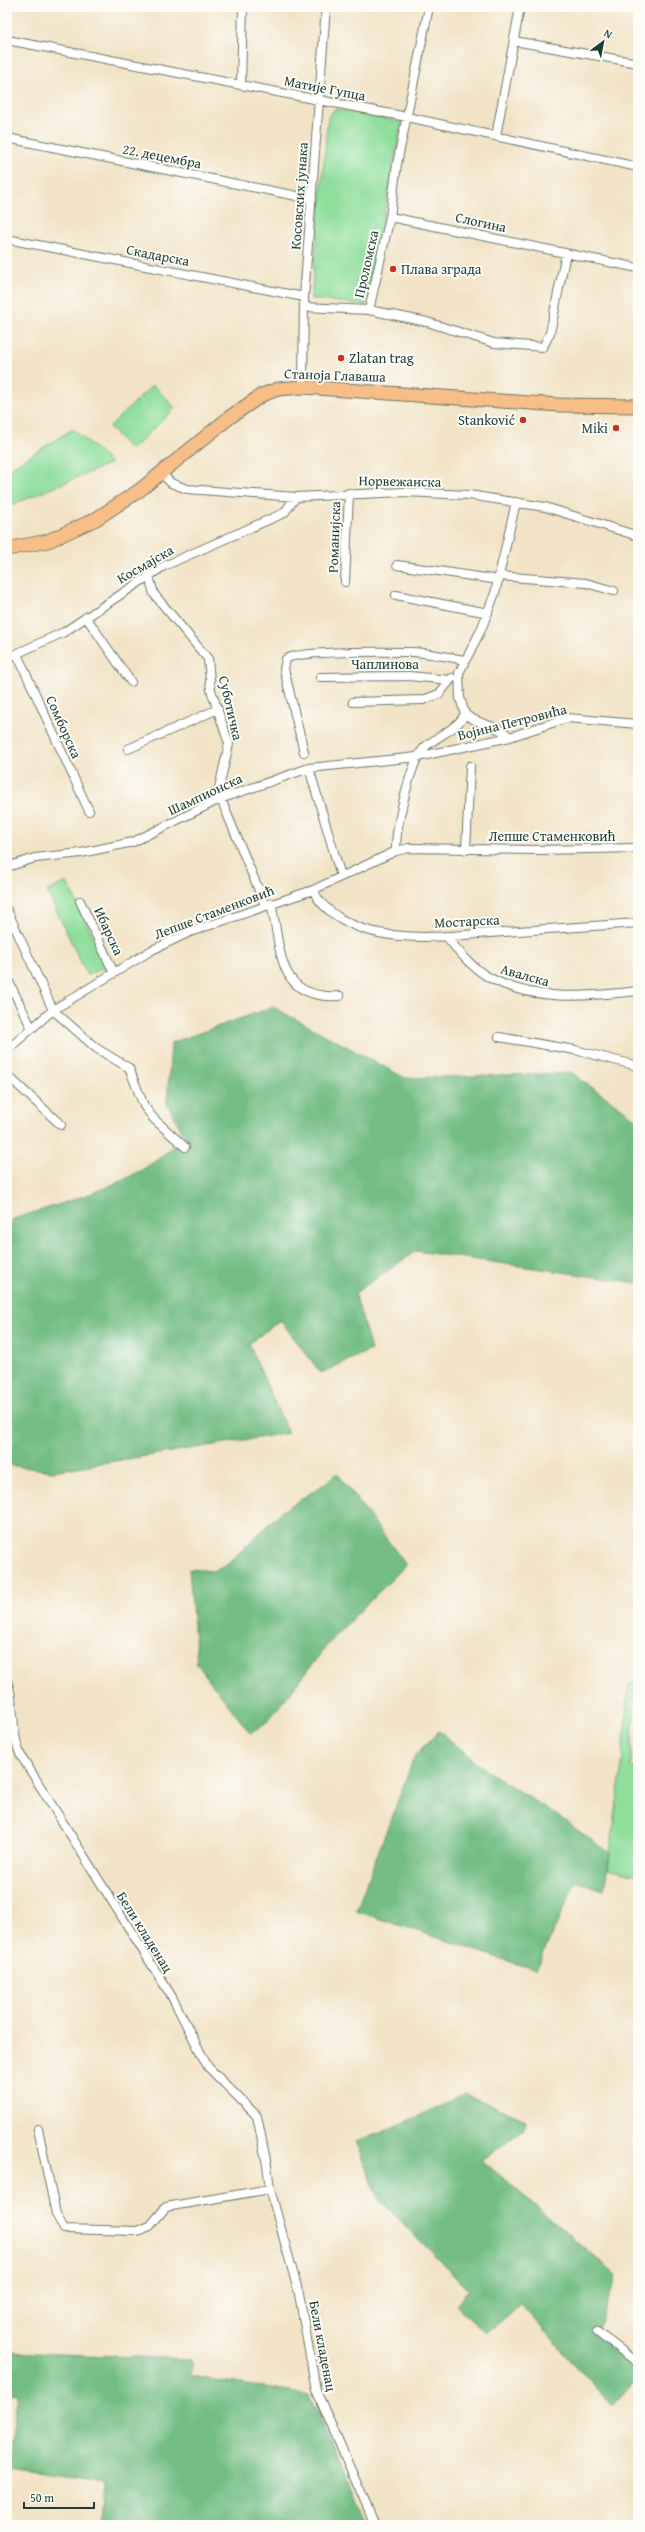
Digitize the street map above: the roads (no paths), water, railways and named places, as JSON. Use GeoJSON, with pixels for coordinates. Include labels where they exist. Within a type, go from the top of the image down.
{"type":"FeatureCollection","features":[{"type":"Feature","properties":{"kind":"main road","name":"Станоја Главаша"},"geometry":{"type":"LineString","coordinates":[[7,549],[48,540],[72,531],[116,506],[161,474],[230,417],[262,395],[278,389],[303,388],[560,405],[638,406]]}},
{"type":"Feature","properties":{"kind":"street"},"geometry":{"type":"LineString","coordinates":[[240,85],[243,7]]}},
{"type":"Feature","properties":{"kind":"street","name":"Косовских јунака"},"geometry":{"type":"LineString","coordinates":[[303,388],[304,297],[326,7]]}},
{"type":"Feature","properties":{"kind":"street","name":"Проломска"},"geometry":{"type":"LineString","coordinates":[[429,7],[397,164],[390,217],[369,310],[427,322],[494,343],[543,347],[550,333],[566,253]]}},
{"type":"Feature","properties":{"kind":"street"},"geometry":{"type":"LineString","coordinates":[[496,136],[520,7]]}},
{"type":"Feature","properties":{"kind":"street","name":"Матије Гупца"},"geometry":{"type":"LineString","coordinates":[[7,40],[407,117],[638,166]]}},
{"type":"Feature","properties":{"kind":"street"},"geometry":{"type":"LineString","coordinates":[[514,41],[638,63]]}},
{"type":"Feature","properties":{"kind":"street","name":"22. децембра"},"geometry":{"type":"LineString","coordinates":[[7,138],[312,199]]}},
{"type":"Feature","properties":{"kind":"street","name":"Слогина"},"geometry":{"type":"LineString","coordinates":[[390,217],[638,268]]}},
{"type":"Feature","properties":{"kind":"street","name":"Скадарска"},"geometry":{"type":"LineString","coordinates":[[7,239],[304,297]]}},
{"type":"Feature","properties":{"kind":"street"},"geometry":{"type":"LineString","coordinates":[[304,307],[369,310]]}},
{"type":"Feature","properties":{"kind":"street","name":"Норвежанска"},"geometry":{"type":"LineString","coordinates":[[161,474],[171,483],[187,489],[296,497],[349,493],[411,492],[469,495],[545,507],[638,536]]}},
{"type":"Feature","properties":{"kind":"street","name":"Романијска"},"geometry":{"type":"LineString","coordinates":[[345,582],[349,493]]}},
{"type":"Feature","properties":{"kind":"street","name":"Космајска"},"geometry":{"type":"LineString","coordinates":[[7,658],[51,639],[164,566],[284,513],[296,497]]}},
{"type":"Feature","properties":{"kind":"street"},"geometry":{"type":"LineString","coordinates":[[510,737],[497,727],[478,722],[465,714],[460,698],[459,673],[488,613],[500,578],[516,502]]}},
{"type":"Feature","properties":{"kind":"street"},"geometry":{"type":"LineString","coordinates":[[397,565],[500,578],[586,583],[614,591]]}},
{"type":"Feature","properties":{"kind":"street","name":"Суботичка"},"geometry":{"type":"LineString","coordinates":[[149,576],[154,594],[208,659],[211,690],[229,744],[219,784],[220,799],[268,904],[284,965],[290,980],[302,989],[319,996],[340,996]]}},
{"type":"Feature","properties":{"kind":"street"},"geometry":{"type":"LineString","coordinates":[[396,594],[488,613]]}},
{"type":"Feature","properties":{"kind":"street"},"geometry":{"type":"LineString","coordinates":[[86,617],[131,682]]}},
{"type":"Feature","properties":{"kind":"street"},"geometry":{"type":"LineString","coordinates":[[304,752],[284,669],[286,659],[289,657],[310,654],[413,652],[465,660]]}},
{"type":"Feature","properties":{"kind":"street","name":"Сомборска"},"geometry":{"type":"LineString","coordinates":[[17,654],[89,811]]}},
{"type":"Feature","properties":{"kind":"street"},"geometry":{"type":"LineString","coordinates":[[353,702],[423,700],[439,694],[450,680],[459,673]]}},
{"type":"Feature","properties":{"kind":"street","name":"Чаплинова"},"geometry":{"type":"LineString","coordinates":[[320,677],[409,676],[450,680]]}},
{"type":"Feature","properties":{"kind":"street"},"geometry":{"type":"LineString","coordinates":[[128,749],[218,709]]}},
{"type":"Feature","properties":{"kind":"street"},"geometry":{"type":"LineString","coordinates":[[396,851],[399,820],[417,757],[437,737],[458,724],[465,714]]}},
{"type":"Feature","properties":{"kind":"street","name":"Војина Петровића"},"geometry":{"type":"LineString","coordinates":[[417,757],[510,737],[567,718],[638,724]]}},
{"type":"Feature","properties":{"kind":"street","name":"Шампионска"},"geometry":{"type":"LineString","coordinates":[[7,867],[35,858],[81,853],[133,842],[220,799],[309,768],[417,757]]}},
{"type":"Feature","properties":{"kind":"street"},"geometry":{"type":"LineString","coordinates":[[466,850],[470,766]]}},
{"type":"Feature","properties":{"kind":"street"},"geometry":{"type":"LineString","coordinates":[[309,768],[341,876]]}},
{"type":"Feature","properties":{"kind":"street","name":"Лепше Стаменковић"},"geometry":{"type":"LineString","coordinates":[[7,1050],[31,1027],[53,1010],[152,950],[190,932],[312,890],[396,851],[409,848],[466,850],[638,848]]}},
{"type":"Feature","properties":{"kind":"street","name":"Мостарска"},"geometry":{"type":"LineString","coordinates":[[312,890],[323,906],[350,923],[369,930],[399,935],[446,936],[638,923]]}},
{"type":"Feature","properties":{"kind":"street","name":"Ибарска"},"geometry":{"type":"LineString","coordinates":[[80,901],[114,973]]}},
{"type":"Feature","properties":{"kind":"street"},"geometry":{"type":"LineString","coordinates":[[7,910],[53,1010],[100,1051],[129,1068],[144,1106],[154,1119],[185,1147]]}},
{"type":"Feature","properties":{"kind":"street","name":"Авалска"},"geometry":{"type":"LineString","coordinates":[[446,936],[481,972],[490,979],[532,993],[565,996],[638,990]]}},
{"type":"Feature","properties":{"kind":"street"},"geometry":{"type":"LineString","coordinates":[[7,978],[31,1027]]}},
{"type":"Feature","properties":{"kind":"street"},"geometry":{"type":"LineString","coordinates":[[499,1037],[575,1050],[638,1066]]}},
{"type":"Feature","properties":{"kind":"street"},"geometry":{"type":"LineString","coordinates":[[7,1075],[61,1125]]}},
{"type":"Feature","properties":{"kind":"street","name":"Бели кладенац"},"geometry":{"type":"LineString","coordinates":[[7,1681],[10,1691],[15,1742],[20,1754],[172,1997],[208,2067],[257,2116],[267,2164],[270,2189],[300,2294],[316,2390],[376,2525]]}},
{"type":"Feature","properties":{"kind":"street"},"geometry":{"type":"LineString","coordinates":[[38,2129],[56,2214],[64,2229],[137,2231],[150,2226],[166,2207],[270,2189]]}},
{"type":"Feature","properties":{"kind":"street"},"geometry":{"type":"LineString","coordinates":[[597,2332],[638,2363]]}},
{"type":"Feature","properties":{"kind":"place","name":"Плава зграда"},"geometry":{"type":"Point","coordinates":[393,269]}},
{"type":"Feature","properties":{"kind":"place","name":"Zlatan trag"},"geometry":{"type":"Point","coordinates":[341,358]}},
{"type":"Feature","properties":{"kind":"place","name":"Stanković"},"geometry":{"type":"Point","coordinates":[523,420]}},
{"type":"Feature","properties":{"kind":"place","name":"Miki"},"geometry":{"type":"Point","coordinates":[616,428]}}]}
